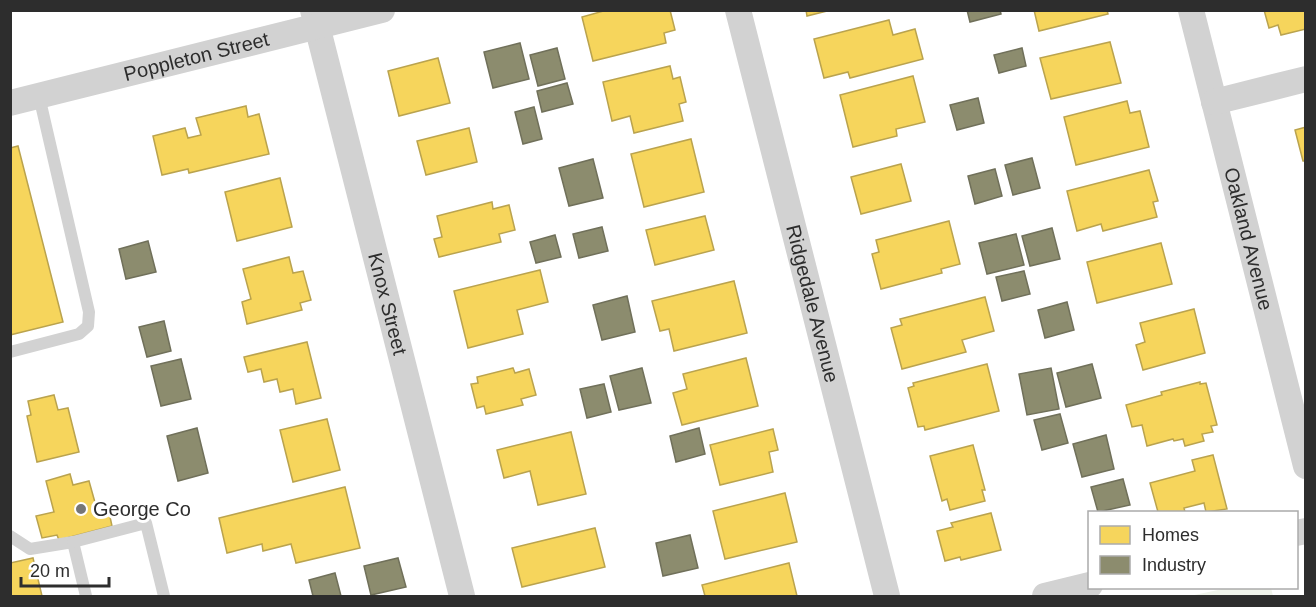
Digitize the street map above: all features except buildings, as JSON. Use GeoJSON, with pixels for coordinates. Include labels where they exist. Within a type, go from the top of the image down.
{"type":"FeatureCollection","features":[{"type":"Feature","properties":{"kind":"street","name":"Poppleton Street"},"geometry":{"type":"LineString","coordinates":[[10,103],[315,18],[382,10]]}},
{"type":"Feature","properties":{"kind":"street","name":"Ridgedale Avenue"},"geometry":{"type":"LineString","coordinates":[[738,10],[887,597]]}},
{"type":"Feature","properties":{"kind":"street","name":"Oakland Avenue"},"geometry":{"type":"LineString","coordinates":[[1191,10],[1305,466]]}},
{"type":"Feature","properties":{"kind":"street","name":"Knox Street"},"geometry":{"type":"LineString","coordinates":[[315,18],[462,597]]}},
{"type":"Feature","properties":{"kind":"street"},"geometry":{"type":"LineString","coordinates":[[1214,102],[1305,79]]}},
{"type":"Feature","properties":{"kind":"street"},"geometry":{"type":"LineString","coordinates":[[1045,597],[1088,585]]}},
{"type":"Feature","properties":{"kind":"lane"},"geometry":{"type":"LineString","coordinates":[[10,352],[79,334],[88,326],[89,312],[39,96]]}},
{"type":"Feature","properties":{"kind":"lane"},"geometry":{"type":"LineString","coordinates":[[10,536],[30,549],[73,542],[146,523],[164,597]]}},
{"type":"Feature","properties":{"kind":"lane"},"geometry":{"type":"LineString","coordinates":[[73,542],[86,597]]}},
{"type":"Feature","properties":{"kind":"shaded area"},"geometry":{"type":"Polygon","coordinates":[[[1222,589],[1271,589],[1273,596],[1190,596],[1222,589]]]}},
{"type":"Feature","properties":{"kind":"place","name":"George Co"},"geometry":{"type":"Point","coordinates":[81,509]}}]}
